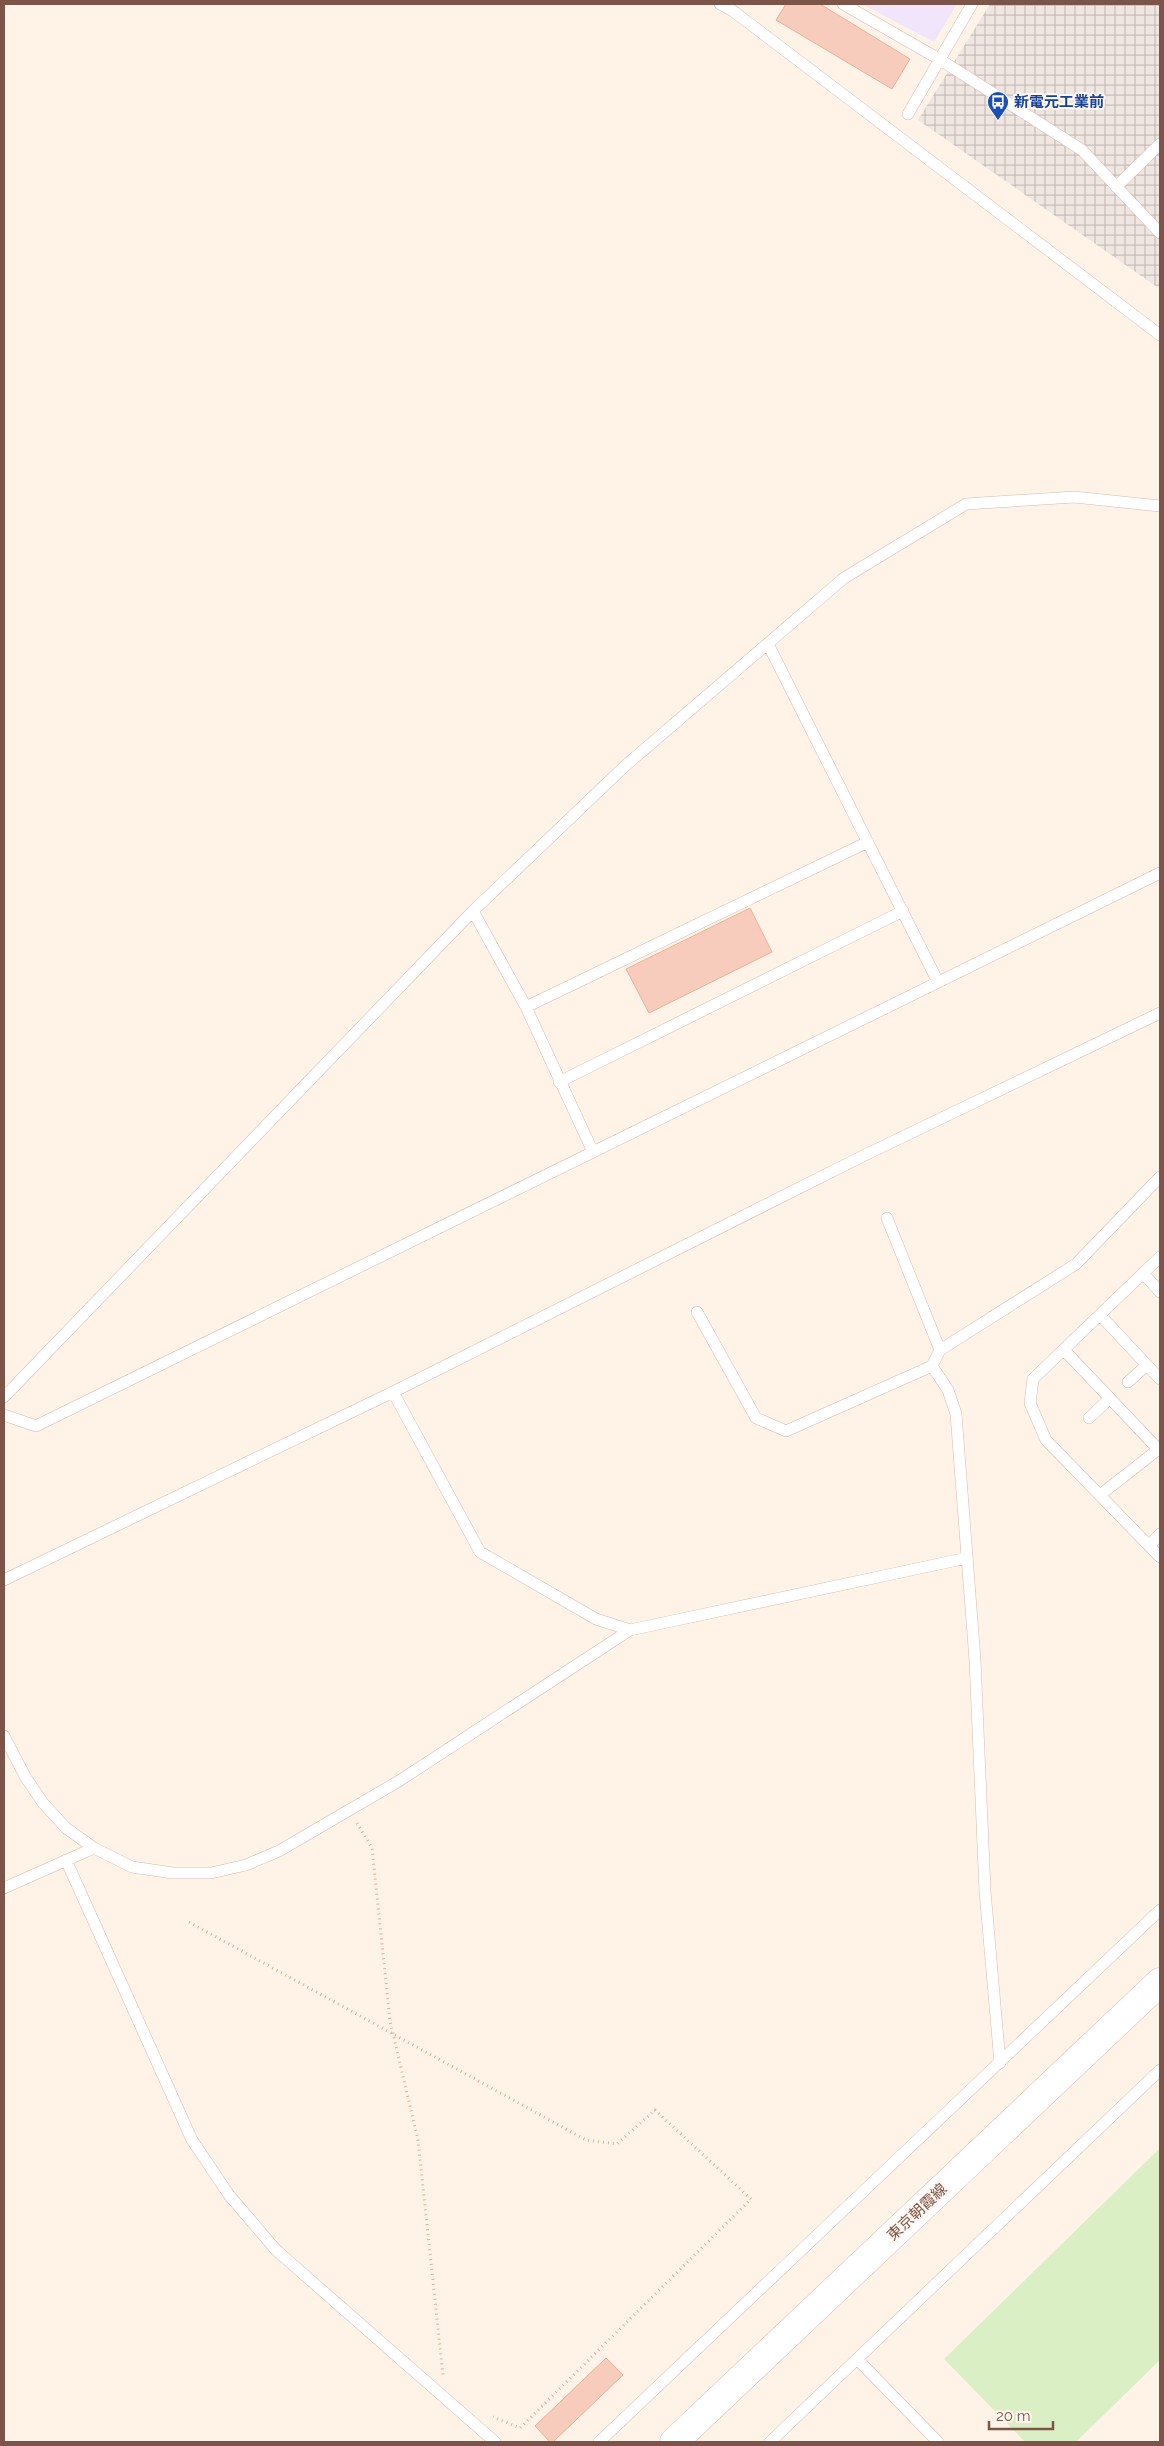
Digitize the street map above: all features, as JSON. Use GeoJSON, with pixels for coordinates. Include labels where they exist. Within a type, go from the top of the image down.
{"type":"FeatureCollection","features":[{"type":"Feature","properties":{"kind":"main road","name":"東京朝霞線"},"geometry":{"type":"LineString","coordinates":[[674,2442],[1160,1982]]}},
{"type":"Feature","properties":{"kind":"lane"},"geometry":{"type":"LineString","coordinates":[[720,4],[733,11],[1160,335]]}},
{"type":"Feature","properties":{"kind":"lane"},"geometry":{"type":"LineString","coordinates":[[842,4],[940,59],[1082,150],[1160,233]]}},
{"type":"Feature","properties":{"kind":"lane"},"geometry":{"type":"LineString","coordinates":[[908,114],[972,4]]}},
{"type":"Feature","properties":{"kind":"lane"},"geometry":{"type":"LineString","coordinates":[[1116,187],[1160,144]]}},
{"type":"Feature","properties":{"kind":"lane"},"geometry":{"type":"LineString","coordinates":[[4,1397],[472,911],[625,766],[844,578],[966,504],[1074,497],[1160,506]]}},
{"type":"Feature","properties":{"kind":"lane"},"geometry":{"type":"LineString","coordinates":[[768,644],[938,982]]}},
{"type":"Feature","properties":{"kind":"lane"},"geometry":{"type":"LineString","coordinates":[[526,1007],[868,842]]}},
{"type":"Feature","properties":{"kind":"lane"},"geometry":{"type":"LineString","coordinates":[[4,1416],[36,1426],[1160,873]]}},
{"type":"Feature","properties":{"kind":"lane"},"geometry":{"type":"LineString","coordinates":[[472,911],[526,1007],[559,1082],[593,1152]]}},
{"type":"Feature","properties":{"kind":"lane"},"geometry":{"type":"LineString","coordinates":[[559,1082],[903,911]]}},
{"type":"Feature","properties":{"kind":"lane"},"geometry":{"type":"LineString","coordinates":[[4,1580],[393,1392],[856,1160],[1160,1013]]}},
{"type":"Feature","properties":{"kind":"lane"},"geometry":{"type":"LineString","coordinates":[[697,1312],[756,1418],[786,1431],[932,1366],[940,1350],[1076,1264],[1160,1177]]}},
{"type":"Feature","properties":{"kind":"lane"},"geometry":{"type":"LineString","coordinates":[[887,1218],[940,1350]]}},
{"type":"Feature","properties":{"kind":"lane"},"geometry":{"type":"LineString","coordinates":[[1160,1257],[1034,1379],[1030,1403],[1046,1440],[1160,1557]]}},
{"type":"Feature","properties":{"kind":"lane"},"geometry":{"type":"LineString","coordinates":[[1143,1274],[1160,1292]]}},
{"type":"Feature","properties":{"kind":"lane"},"geometry":{"type":"LineString","coordinates":[[1100,1315],[1160,1379]]}},
{"type":"Feature","properties":{"kind":"lane"},"geometry":{"type":"LineString","coordinates":[[1064,1350],[1159,1449],[1100,1495]]}},
{"type":"Feature","properties":{"kind":"lane"},"geometry":{"type":"LineString","coordinates":[[1128,1382],[1147,1365]]}},
{"type":"Feature","properties":{"kind":"lane"},"geometry":{"type":"LineString","coordinates":[[932,1366],[948,1390],[956,1414],[975,1660],[985,1891],[1000,2063]]}},
{"type":"Feature","properties":{"kind":"lane"},"geometry":{"type":"LineString","coordinates":[[393,1392],[480,1552],[596,1619],[630,1630]]}},
{"type":"Feature","properties":{"kind":"lane"},"geometry":{"type":"LineString","coordinates":[[1088,1418],[1110,1398]]}},
{"type":"Feature","properties":{"kind":"lane"},"geometry":{"type":"LineString","coordinates":[[1149,1546],[1160,1534]]}},
{"type":"Feature","properties":{"kind":"lane"},"geometry":{"type":"LineString","coordinates":[[4,1736],[26,1778],[43,1803],[66,1828],[94,1848],[132,1867],[173,1873],[211,1873],[246,1865],[279,1851],[399,1780],[630,1630],[967,1558]]}},
{"type":"Feature","properties":{"kind":"lane"},"geometry":{"type":"LineString","coordinates":[[4,1888],[94,1848]]}},
{"type":"Feature","properties":{"kind":"lane"},"geometry":{"type":"LineString","coordinates":[[66,1860],[192,2140],[229,2195],[276,2250],[495,2442]]}},
{"type":"Feature","properties":{"kind":"lane"},"geometry":{"type":"LineString","coordinates":[[599,2442],[1160,1910]]}},
{"type":"Feature","properties":{"kind":"lane"},"geometry":{"type":"LineString","coordinates":[[770,2442],[1160,2070]]}},
{"type":"Feature","properties":{"kind":"lane"},"geometry":{"type":"LineString","coordinates":[[857,2359],[938,2442]]}},
{"type":"Feature","properties":{"kind":"path"},"geometry":{"type":"LineString","coordinates":[[349,1810],[372,1848],[393,2035],[418,2140],[445,2397]]}},
{"type":"Feature","properties":{"kind":"path"},"geometry":{"type":"LineString","coordinates":[[189,1922],[586,2140],[617,2144],[655,2110],[751,2199],[520,2428],[487,2414]]}},
{"type":"Feature","properties":{"kind":"shaded area"},"geometry":{"type":"Polygon","coordinates":[[[862,4],[957,4],[934,42],[862,4]]]}},
{"type":"Feature","properties":{"kind":"shaded area"},"geometry":{"type":"Polygon","coordinates":[[[990,4],[1160,4],[1160,289],[918,120],[990,4]]]}},
{"type":"Feature","properties":{"kind":"green space"},"geometry":{"type":"Polygon","coordinates":[[[1160,2148],[1160,2360],[1076,2442],[1025,2442],[944,2359],[1160,2148]]]}},
{"type":"Feature","properties":{"kind":"building"},"geometry":{"type":"Polygon","coordinates":[[[786,4],[820,4],[910,59],[892,89],[776,20],[786,4]]]}},
{"type":"Feature","properties":{"kind":"building"},"geometry":{"type":"Polygon","coordinates":[[[750,908],[772,952],[649,1013],[626,969],[750,908]]]}},
{"type":"Feature","properties":{"kind":"building"},"geometry":{"type":"Polygon","coordinates":[[[606,2358],[623,2375],[553,2442],[550,2442],[535,2426],[606,2358]]]}},
{"type":"Feature","properties":{"kind":"place","name":"新電元工業前"},"geometry":{"type":"Point","coordinates":[998,121]}}]}
